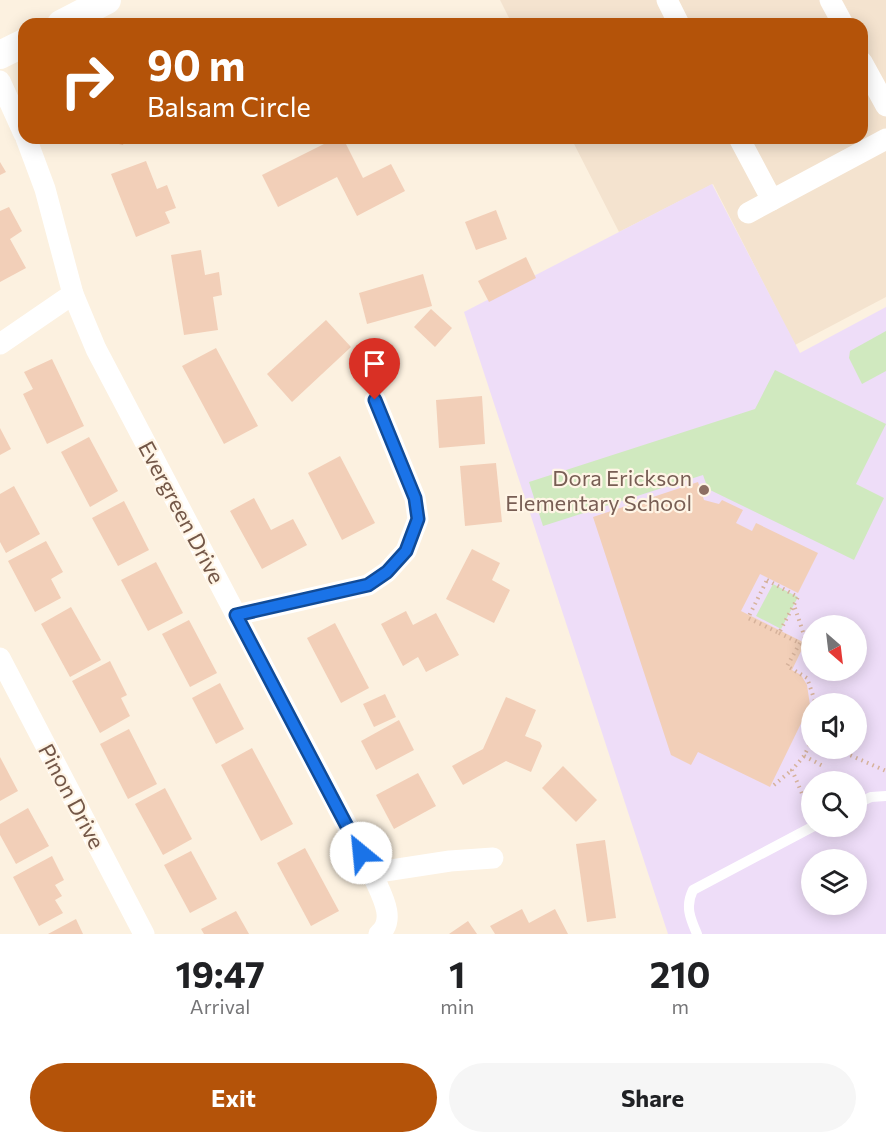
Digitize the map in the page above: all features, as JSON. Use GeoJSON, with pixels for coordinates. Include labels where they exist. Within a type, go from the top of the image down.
{"type":"FeatureCollection","features":[{"type":"Feature","properties":{"kind":"main road"},"geometry":{"type":"LineString","coordinates":[[72,18],[107,0]]}},
{"type":"Feature","properties":{"kind":"main road"},"geometry":{"type":"LineString","coordinates":[[0,55],[18,46]]}},
{"type":"Feature","properties":{"kind":"street"},"geometry":{"type":"LineString","coordinates":[[667,0],[676,18]]}},
{"type":"Feature","properties":{"kind":"street"},"geometry":{"type":"LineString","coordinates":[[830,0],[840,18]]}},
{"type":"Feature","properties":{"kind":"street"},"geometry":{"type":"LineString","coordinates":[[868,73],[886,106]]}},
{"type":"Feature","properties":{"kind":"street"},"geometry":{"type":"LineString","coordinates":[[0,81],[18,121]]}},
{"type":"Feature","properties":{"kind":"street"},"geometry":{"type":"LineString","coordinates":[[747,213],[886,139]]}},
{"type":"Feature","properties":{"kind":"street","name":"Evergreen Drive"},"geometry":{"type":"LineString","coordinates":[[28,144],[45,189],[73,294],[96,349],[372,873],[387,911],[386,929],[379,934]]}},
{"type":"Feature","properties":{"kind":"street"},"geometry":{"type":"LineString","coordinates":[[742,144],[772,200]]}},
{"type":"Feature","properties":{"kind":"street"},"geometry":{"type":"LineString","coordinates":[[0,344],[73,294]]}},
{"type":"Feature","properties":{"kind":"street"},"geometry":{"type":"LineString","coordinates":[[236,615],[368,585],[387,572],[406,551],[418,519],[415,498],[375,400]]}},
{"type":"Feature","properties":{"kind":"street","name":"Pinon Drive"},"geometry":{"type":"LineString","coordinates":[[0,658],[144,934]]}},
{"type":"Feature","properties":{"kind":"street"},"geometry":{"type":"LineString","coordinates":[[372,873],[450,861],[492,858]]}},
{"type":"Feature","properties":{"kind":"lane"},"geometry":{"type":"LineString","coordinates":[[867,798],[886,795]]}},
{"type":"Feature","properties":{"kind":"lane"},"geometry":{"type":"LineString","coordinates":[[696,934],[688,913],[688,900],[693,890],[801,833]]}},
{"type":"Feature","properties":{"kind":"path"},"geometry":{"type":"LineString","coordinates":[[779,633],[798,597],[767,580],[748,618],[779,633],[801,643],[787,666],[801,674]]}},
{"type":"Feature","properties":{"kind":"path"},"geometry":{"type":"LineString","coordinates":[[794,604],[801,626]]}},
{"type":"Feature","properties":{"kind":"path"},"geometry":{"type":"LineString","coordinates":[[774,785],[801,759]]}},
{"type":"Feature","properties":{"kind":"path"},"geometry":{"type":"LineString","coordinates":[[810,759],[823,766]]}},
{"type":"Feature","properties":{"kind":"path"},"geometry":{"type":"LineString","coordinates":[[859,759],[886,771]]}},
{"type":"Feature","properties":{"kind":"path"},"geometry":{"type":"LineString","coordinates":[[792,770],[801,791]]}},
{"type":"Feature","properties":{"kind":"shaded area"},"geometry":{"type":"Polygon","coordinates":[[[500,0],[886,0],[886,297],[795,345],[713,184],[619,232],[574,144],[868,144],[868,18],[509,18],[500,0]]]}},
{"type":"Feature","properties":{"kind":"shaded area","name":"Dora Erickson Elementary School"},"geometry":{"type":"Polygon","coordinates":[[[712,184],[800,353],[886,307],[886,934],[668,934],[464,312],[712,184]]]}},
{"type":"Feature","properties":{"kind":"green space"},"geometry":{"type":"Polygon","coordinates":[[[886,331],[886,371],[862,384],[849,358],[850,351],[886,331]]]}},
{"type":"Feature","properties":{"kind":"green space"},"geometry":{"type":"Polygon","coordinates":[[[775,370],[886,424],[856,484],[884,498],[854,560],[708,489],[703,475],[543,526],[529,482],[755,409],[775,370]]]}},
{"type":"Feature","properties":{"kind":"green space"},"geometry":{"type":"Polygon","coordinates":[[[773,584],[798,597],[781,629],[756,616],[773,584]]]}},
{"type":"Feature","properties":{"kind":"building"},"geometry":{"type":"Polygon","coordinates":[[[324,144],[346,144],[363,178],[391,164],[405,191],[357,216],[337,177],[278,207],[262,175],[324,144]]]}},
{"type":"Feature","properties":{"kind":"building"},"geometry":{"type":"Polygon","coordinates":[[[146,161],[157,189],[167,185],[176,208],[165,212],[170,223],[136,237],[111,174],[146,161]]]}},
{"type":"Feature","properties":{"kind":"building"},"geometry":{"type":"Polygon","coordinates":[[[0,162],[6,172],[0,175],[0,162]]]}},
{"type":"Feature","properties":{"kind":"building"},"geometry":{"type":"Polygon","coordinates":[[[9,207],[22,231],[10,239],[26,268],[0,282],[0,211],[9,207]]]}},
{"type":"Feature","properties":{"kind":"building"},"geometry":{"type":"Polygon","coordinates":[[[496,210],[507,239],[476,250],[465,222],[496,210]]]}},
{"type":"Feature","properties":{"kind":"building"},"geometry":{"type":"Polygon","coordinates":[[[201,250],[205,275],[219,272],[222,295],[213,297],[218,330],[184,335],[171,255],[201,250]]]}},
{"type":"Feature","properties":{"kind":"building"},"geometry":{"type":"Polygon","coordinates":[[[526,257],[536,278],[489,302],[478,281],[526,257]]]}},
{"type":"Feature","properties":{"kind":"building"},"geometry":{"type":"Polygon","coordinates":[[[423,274],[432,306],[367,324],[359,293],[423,274]]]}},
{"type":"Feature","properties":{"kind":"building"},"geometry":{"type":"Polygon","coordinates":[[[431,309],[452,328],[435,347],[414,327],[431,309]]]}},
{"type":"Feature","properties":{"kind":"building"},"geometry":{"type":"Polygon","coordinates":[[[326,320],[351,347],[292,402],[267,374],[326,320]]]}},
{"type":"Feature","properties":{"kind":"building"},"geometry":{"type":"Polygon","coordinates":[[[216,348],[258,426],[224,444],[182,366],[216,348]]]}},
{"type":"Feature","properties":{"kind":"building"},"geometry":{"type":"Polygon","coordinates":[[[52,359],[84,426],[47,444],[23,394],[33,389],[24,372],[52,359]]]}},
{"type":"Feature","properties":{"kind":"building"},"geometry":{"type":"Polygon","coordinates":[[[482,396],[485,444],[439,448],[436,400],[482,396]]]}},
{"type":"Feature","properties":{"kind":"building"},"geometry":{"type":"Polygon","coordinates":[[[0,428],[11,449],[0,455],[0,428]]]}},
{"type":"Feature","properties":{"kind":"building"},"geometry":{"type":"Polygon","coordinates":[[[89,437],[118,491],[90,507],[61,452],[89,437]]]}},
{"type":"Feature","properties":{"kind":"building"},"geometry":{"type":"Polygon","coordinates":[[[340,456],[375,523],[342,540],[308,473],[340,456]]]}},
{"type":"Feature","properties":{"kind":"building"},"geometry":{"type":"Polygon","coordinates":[[[496,463],[502,522],[465,526],[460,466],[496,463]]]}},
{"type":"Feature","properties":{"kind":"building"},"geometry":{"type":"Polygon","coordinates":[[[698,482],[704,500],[719,504],[722,500],[743,510],[736,523],[752,531],[756,523],[818,553],[798,593],[760,574],[741,611],[801,641],[801,651],[792,670],[801,675],[801,681],[805,681],[808,693],[801,693],[801,723],[770,787],[698,752],[691,765],[671,755],[593,517],[698,482]]]}},
{"type":"Feature","properties":{"kind":"building"},"geometry":{"type":"Polygon","coordinates":[[[14,486],[40,534],[6,553],[0,542],[0,494],[14,486]]]}},
{"type":"Feature","properties":{"kind":"building"},"geometry":{"type":"Polygon","coordinates":[[[254,498],[271,530],[293,519],[307,545],[262,569],[230,511],[254,498]]]}},
{"type":"Feature","properties":{"kind":"building"},"geometry":{"type":"Polygon","coordinates":[[[124,501],[149,550],[118,566],[92,518],[124,501]]]}},
{"type":"Feature","properties":{"kind":"building"},"geometry":{"type":"Polygon","coordinates":[[[46,541],[63,572],[51,579],[61,598],[35,612],[8,561],[46,541]]]}},
{"type":"Feature","properties":{"kind":"building"},"geometry":{"type":"Polygon","coordinates":[[[472,549],[500,563],[492,580],[510,590],[494,623],[446,599],[472,549]]]}},
{"type":"Feature","properties":{"kind":"building"},"geometry":{"type":"Polygon","coordinates":[[[156,562],[183,613],[148,631],[121,580],[156,562]]]}},
{"type":"Feature","properties":{"kind":"building"},"geometry":{"type":"Polygon","coordinates":[[[71,607],[101,660],[70,677],[41,624],[71,607]]]}},
{"type":"Feature","properties":{"kind":"building"},"geometry":{"type":"Polygon","coordinates":[[[406,611],[413,625],[436,613],[459,655],[426,672],[418,657],[403,666],[381,624],[406,611]]]}},
{"type":"Feature","properties":{"kind":"building"},"geometry":{"type":"Polygon","coordinates":[[[189,620],[217,673],[190,687],[162,634],[189,620]]]}},
{"type":"Feature","properties":{"kind":"building"},"geometry":{"type":"Polygon","coordinates":[[[335,623],[369,688],[341,703],[307,638],[335,623]]]}},
{"type":"Feature","properties":{"kind":"building"},"geometry":{"type":"Polygon","coordinates":[[[110,661],[127,695],[121,698],[130,716],[100,733],[72,681],[110,661]]]}},
{"type":"Feature","properties":{"kind":"building"},"geometry":{"type":"Polygon","coordinates":[[[220,683],[244,729],[216,744],[192,698],[220,683]]]}},
{"type":"Feature","properties":{"kind":"building"},"geometry":{"type":"Polygon","coordinates":[[[385,694],[396,717],[374,727],[363,704],[385,694]]]}},
{"type":"Feature","properties":{"kind":"building"},"geometry":{"type":"Polygon","coordinates":[[[506,697],[536,710],[525,736],[540,742],[542,746],[531,772],[506,761],[463,785],[452,766],[483,749],[506,697]]]}},
{"type":"Feature","properties":{"kind":"building"},"geometry":{"type":"Polygon","coordinates":[[[399,720],[414,750],[376,770],[361,741],[399,720]]]}},
{"type":"Feature","properties":{"kind":"building"},"geometry":{"type":"Polygon","coordinates":[[[129,729],[157,784],[128,799],[100,744],[129,729]]]}},
{"type":"Feature","properties":{"kind":"building"},"geometry":{"type":"Polygon","coordinates":[[[252,748],[293,824],[261,841],[221,765],[252,748]]]}},
{"type":"Feature","properties":{"kind":"building"},"geometry":{"type":"Polygon","coordinates":[[[0,757],[18,791],[0,801],[0,757]]]}},
{"type":"Feature","properties":{"kind":"building"},"geometry":{"type":"Polygon","coordinates":[[[563,766],[597,800],[576,822],[542,788],[563,766]]]}},
{"type":"Feature","properties":{"kind":"building"},"geometry":{"type":"Polygon","coordinates":[[[418,773],[436,806],[394,829],[376,795],[418,773]]]}},
{"type":"Feature","properties":{"kind":"building"},"geometry":{"type":"Polygon","coordinates":[[[165,788],[192,839],[163,855],[135,804],[165,788]]]}},
{"type":"Feature","properties":{"kind":"building"},"geometry":{"type":"Polygon","coordinates":[[[28,808],[49,846],[16,864],[0,835],[0,824],[28,808]]]}},
{"type":"Feature","properties":{"kind":"building"},"geometry":{"type":"Polygon","coordinates":[[[605,840],[616,918],[587,922],[576,844],[605,840]]]}},
{"type":"Feature","properties":{"kind":"building"},"geometry":{"type":"Polygon","coordinates":[[[305,848],[339,911],[311,926],[277,863],[305,848]]]}},
{"type":"Feature","properties":{"kind":"building"},"geometry":{"type":"Polygon","coordinates":[[[191,851],[217,899],[190,913],[164,865],[191,851]]]}},
{"type":"Feature","properties":{"kind":"building"},"geometry":{"type":"Polygon","coordinates":[[[52,856],[64,880],[55,885],[62,896],[55,900],[63,913],[39,926],[13,877],[52,856]]]}},
{"type":"Feature","properties":{"kind":"building"},"geometry":{"type":"Polygon","coordinates":[[[522,909],[529,923],[555,909],[568,934],[495,934],[490,926],[522,909]]]}},
{"type":"Feature","properties":{"kind":"building"},"geometry":{"type":"Polygon","coordinates":[[[236,911],[249,934],[204,934],[201,929],[236,911]]]}},
{"type":"Feature","properties":{"kind":"building"},"geometry":{"type":"Polygon","coordinates":[[[76,919],[83,934],[48,934],[76,919]]]}},
{"type":"Feature","properties":{"kind":"building"},"geometry":{"type":"Polygon","coordinates":[[[468,921],[477,934],[449,934],[468,921]]]}},
{"type":"Feature","properties":{"kind":"place","name":"Dora Erickson Elementary School"},"geometry":{"type":"Point","coordinates":[704,490]}},
{"type":"Feature","properties":{"kind":"route"},"geometry":{"type":"LineString","coordinates":[[361,853],[236,615],[368,585],[387,572],[406,551],[418,519],[415,498],[375,400]]}}]}
